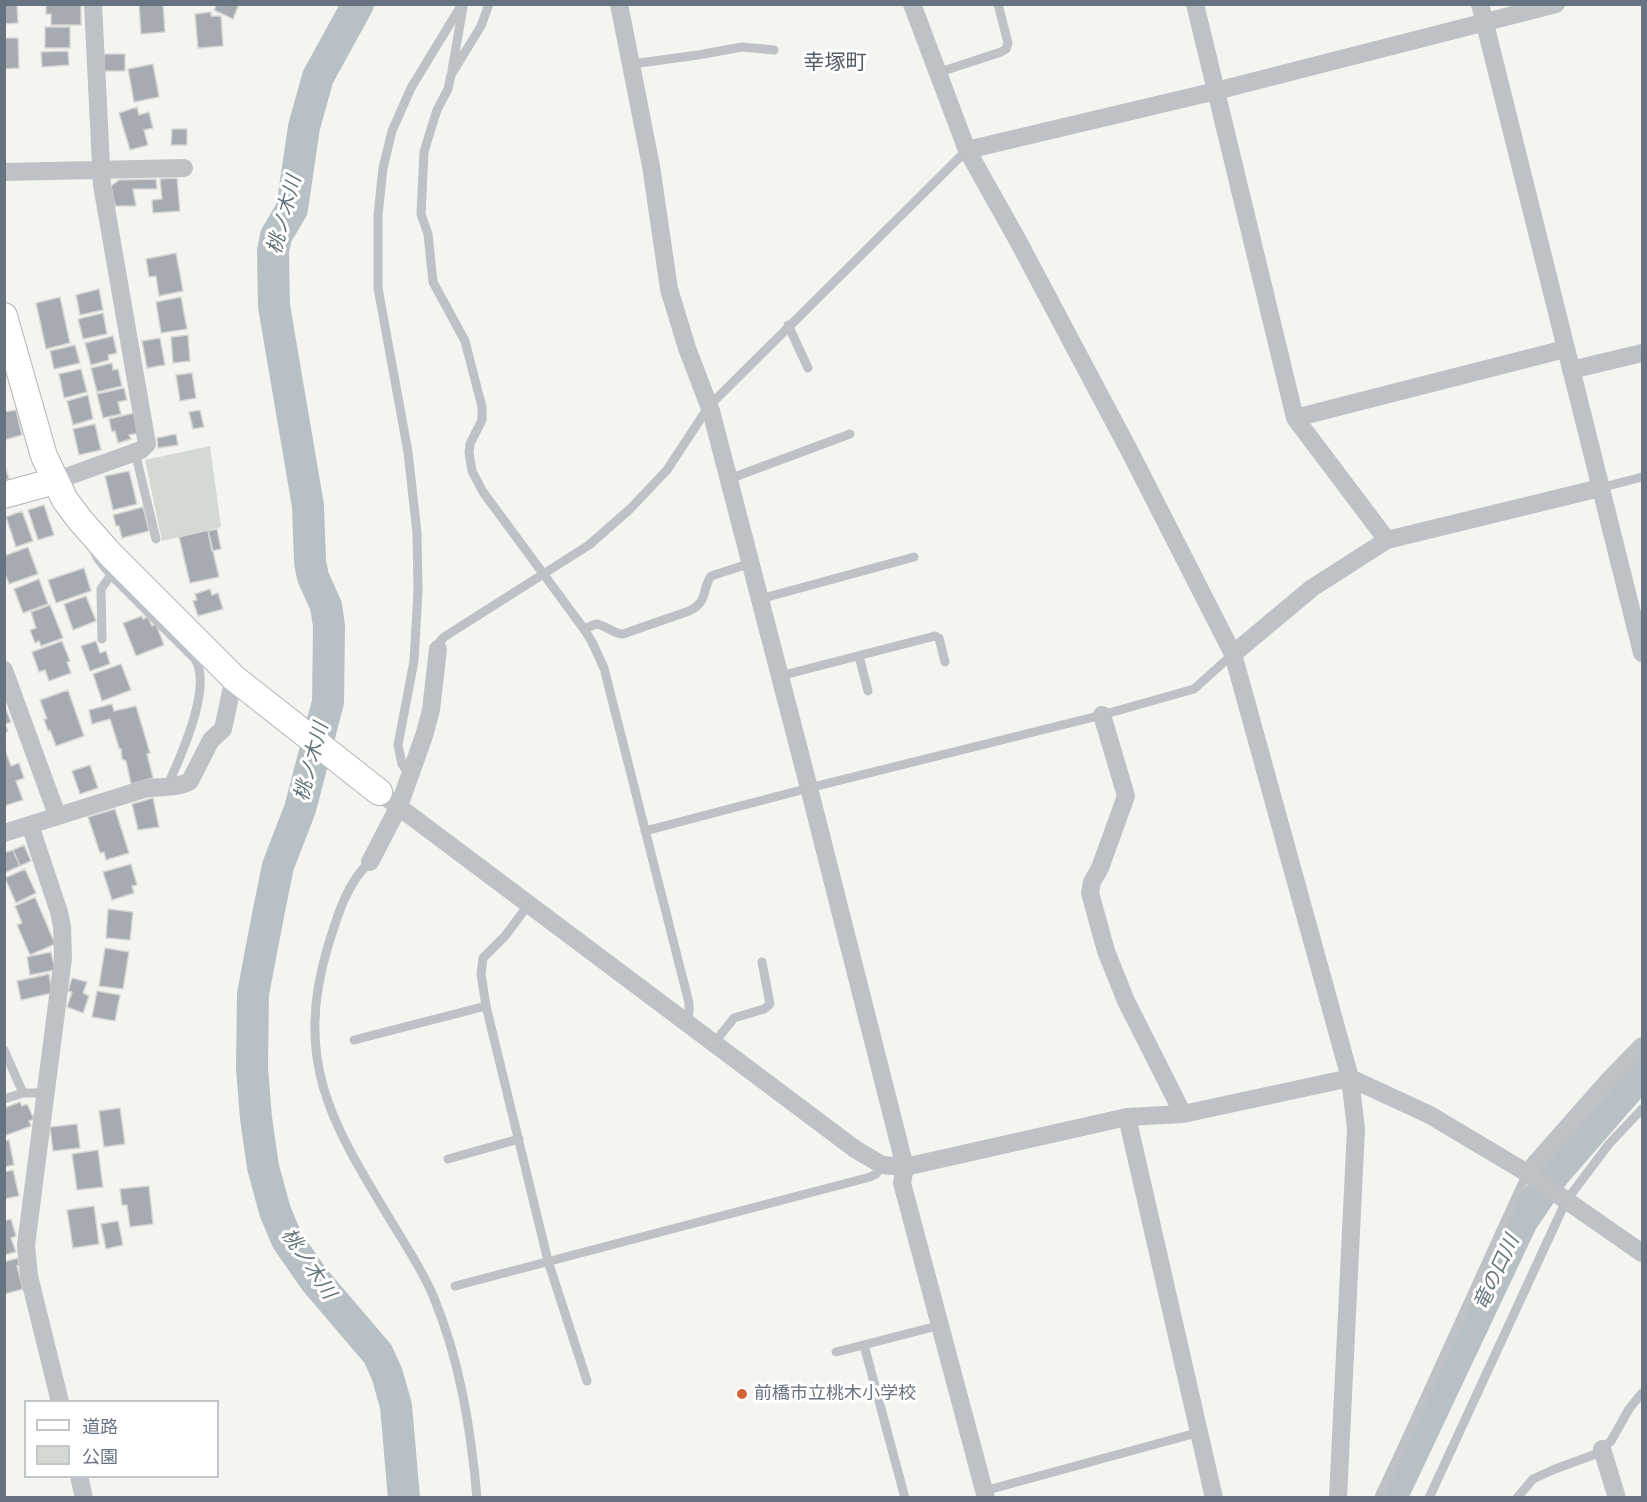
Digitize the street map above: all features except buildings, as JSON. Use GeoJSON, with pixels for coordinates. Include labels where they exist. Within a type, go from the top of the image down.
{"type":"FeatureCollection","features":[{"type":"Feature","properties":{"kind":"street"},"geometry":{"type":"LineString","coordinates":[[4,495],[55,481],[135,452],[145,448],[147,439],[100,170],[93,4]]}},
{"type":"Feature","properties":{"kind":"street"},"geometry":{"type":"LineString","coordinates":[[619,4],[651,166],[667,279],[687,348],[709,406],[751,563],[905,1167],[902,1183],[985,1494]]}},
{"type":"Feature","properties":{"kind":"street"},"geometry":{"type":"LineString","coordinates":[[912,4],[967,150],[1071,340],[1233,654],[1350,1078],[1356,1129],[1338,1497]]}},
{"type":"Feature","properties":{"kind":"street"},"geometry":{"type":"LineString","coordinates":[[1195,4],[1295,418],[1387,540]]}},
{"type":"Feature","properties":{"kind":"street"},"geometry":{"type":"LineString","coordinates":[[1480,4],[1642,653]]}},
{"type":"Feature","properties":{"kind":"street"},"geometry":{"type":"LineString","coordinates":[[967,150],[1216,91],[1556,4]]}},
{"type":"Feature","properties":{"kind":"street"},"geometry":{"type":"LineString","coordinates":[[4,172],[184,168]]}},
{"type":"Feature","properties":{"kind":"street"},"geometry":{"type":"LineString","coordinates":[[4,316],[44,456],[65,500],[90,533],[239,682],[389,799],[855,1149],[882,1165],[905,1167],[1126,1117],[1183,1114],[1350,1078],[1430,1115],[1527,1173],[1642,1253]]}},
{"type":"Feature","properties":{"kind":"street"},"geometry":{"type":"LineString","coordinates":[[1295,418],[1565,349]]}},
{"type":"Feature","properties":{"kind":"street"},"geometry":{"type":"LineString","coordinates":[[1570,370],[1642,353]]}},
{"type":"Feature","properties":{"kind":"street"},"geometry":{"type":"LineString","coordinates":[[1233,654],[1312,588],[1387,540],[1600,488]]}},
{"type":"Feature","properties":{"kind":"street"},"geometry":{"type":"LineString","coordinates":[[370,862],[383,835],[389,799],[410,776],[424,736],[431,710],[438,649]]}},
{"type":"Feature","properties":{"kind":"street"},"geometry":{"type":"LineString","coordinates":[[4,670],[57,816]]}},
{"type":"Feature","properties":{"kind":"street"},"geometry":{"type":"LineString","coordinates":[[4,833],[144,789],[176,787],[190,781],[211,740],[223,729],[239,682]]}},
{"type":"Feature","properties":{"kind":"street"},"geometry":{"type":"LineString","coordinates":[[1102,715],[1126,796],[1100,868],[1092,882],[1090,893],[1107,951],[1126,1001],[1183,1114]]}},
{"type":"Feature","properties":{"kind":"street"},"geometry":{"type":"LineString","coordinates":[[30,825],[62,927],[63,958],[26,1245],[28,1276],[60,1400]]}},
{"type":"Feature","properties":{"kind":"street"},"geometry":{"type":"LineString","coordinates":[[1527,1173],[1642,1046]]}},
{"type":"Feature","properties":{"kind":"street"},"geometry":{"type":"LineString","coordinates":[[1126,1117],[1214,1497]]}},
{"type":"Feature","properties":{"kind":"street"},"geometry":{"type":"LineString","coordinates":[[1602,1449],[1617,1497]]}},
{"type":"Feature","properties":{"kind":"street"},"geometry":{"type":"LineString","coordinates":[[79,1478],[84,1497]]}},
{"type":"Feature","properties":{"kind":"lane"},"geometry":{"type":"LineString","coordinates":[[463,4],[452,75],[436,113],[424,152],[421,214],[428,234],[433,282],[465,341],[482,407],[482,420],[470,444],[472,471],[483,492],[584,629],[604,668],[689,1003],[689,1013],[685,1021]]}},
{"type":"Feature","properties":{"kind":"lane"},"geometry":{"type":"LineString","coordinates":[[410,776],[398,754],[398,745],[414,662],[418,591],[417,533],[408,452],[378,288],[378,215],[383,168],[392,131],[411,88],[463,4]]}},
{"type":"Feature","properties":{"kind":"lane"},"geometry":{"type":"LineString","coordinates":[[452,75],[481,26],[489,4]]}},
{"type":"Feature","properties":{"kind":"lane"},"geometry":{"type":"LineString","coordinates":[[937,73],[1006,49],[1008,42],[998,4]]}},
{"type":"Feature","properties":{"kind":"lane"},"geometry":{"type":"LineString","coordinates":[[632,64],[742,47],[774,50]]}},
{"type":"Feature","properties":{"kind":"lane"},"geometry":{"type":"LineString","coordinates":[[438,649],[444,637],[589,545],[647,492],[667,470],[709,406],[788,325],[967,150]]}},
{"type":"Feature","properties":{"kind":"lane"},"geometry":{"type":"LineString","coordinates":[[788,325],[808,368]]}},
{"type":"Feature","properties":{"kind":"lane"},"geometry":{"type":"LineString","coordinates":[[729,479],[849,434]]}},
{"type":"Feature","properties":{"kind":"lane"},"geometry":{"type":"LineString","coordinates":[[135,452],[156,539]]}},
{"type":"Feature","properties":{"kind":"lane"},"geometry":{"type":"LineString","coordinates":[[1600,488],[1642,477]]}},
{"type":"Feature","properties":{"kind":"lane"},"geometry":{"type":"LineString","coordinates":[[90,533],[98,559],[111,575],[195,659],[201,670],[199,693],[190,730],[166,787]]}},
{"type":"Feature","properties":{"kind":"lane"},"geometry":{"type":"LineString","coordinates":[[760,598],[914,557]]}},
{"type":"Feature","properties":{"kind":"lane"},"geometry":{"type":"LineString","coordinates":[[584,629],[596,624],[622,634],[689,611],[703,600],[711,576],[751,563]]}},
{"type":"Feature","properties":{"kind":"lane"},"geometry":{"type":"LineString","coordinates":[[102,639],[101,589],[111,575]]}},
{"type":"Feature","properties":{"kind":"lane"},"geometry":{"type":"LineString","coordinates":[[780,676],[935,636],[939,638],[945,662]]}},
{"type":"Feature","properties":{"kind":"lane"},"geometry":{"type":"LineString","coordinates":[[645,831],[1102,715],[1194,689],[1233,654]]}},
{"type":"Feature","properties":{"kind":"lane"},"geometry":{"type":"LineString","coordinates":[[859,656],[868,691]]}},
{"type":"Feature","properties":{"kind":"lane"},"geometry":{"type":"LineString","coordinates":[[370,862],[356,876],[335,922],[324,960],[314,1019],[317,1062],[328,1105],[347,1147],[417,1266],[440,1313],[468,1420],[477,1497]]}},
{"type":"Feature","properties":{"kind":"lane"},"geometry":{"type":"LineString","coordinates":[[529,904],[505,936],[483,958],[481,974],[486,1006],[548,1261],[587,1381]]}},
{"type":"Feature","properties":{"kind":"lane"},"geometry":{"type":"LineString","coordinates":[[714,1043],[734,1018],[764,1009],[770,1004],[762,962]]}},
{"type":"Feature","properties":{"kind":"lane"},"geometry":{"type":"LineString","coordinates":[[354,1040],[486,1006]]}},
{"type":"Feature","properties":{"kind":"lane"},"geometry":{"type":"LineString","coordinates":[[4,1050],[23,1094]]}},
{"type":"Feature","properties":{"kind":"lane"},"geometry":{"type":"LineString","coordinates":[[4,1099],[23,1094],[45,1093]]}},
{"type":"Feature","properties":{"kind":"lane"},"geometry":{"type":"LineString","coordinates":[[1429,1497],[1566,1201],[1609,1144],[1642,1109]]}},
{"type":"Feature","properties":{"kind":"lane"},"geometry":{"type":"LineString","coordinates":[[448,1159],[519,1139]]}},
{"type":"Feature","properties":{"kind":"lane"},"geometry":{"type":"LineString","coordinates":[[454,1286],[870,1177],[876,1174],[882,1165]]}},
{"type":"Feature","properties":{"kind":"lane"},"geometry":{"type":"LineString","coordinates":[[1379,1497],[1527,1173]]}},
{"type":"Feature","properties":{"kind":"lane"},"geometry":{"type":"LineString","coordinates":[[836,1352],[940,1325]]}},
{"type":"Feature","properties":{"kind":"lane"},"geometry":{"type":"LineString","coordinates":[[864,1345],[905,1497]]}},
{"type":"Feature","properties":{"kind":"lane"},"geometry":{"type":"LineString","coordinates":[[1517,1497],[1533,1479],[1596,1454],[1611,1441],[1629,1409],[1642,1393]]}},
{"type":"Feature","properties":{"kind":"lane"},"geometry":{"type":"LineString","coordinates":[[985,1494],[1200,1432]]}},
{"type":"Feature","properties":{"kind":"green space"},"geometry":{"type":"Polygon","coordinates":[[[210,446],[221,527],[162,541],[145,460],[210,446]]]}},
{"type":"Feature","properties":{"kind":"waterway","name":"桃ノ木川"},"geometry":{"type":"LineString","coordinates":[[358,4],[318,77],[304,127],[292,209],[276,236],[273,251],[274,306],[308,506],[310,562],[313,577],[326,606],[329,626],[328,702],[300,809],[278,866],[253,994],[252,1068],[263,1167],[275,1211],[287,1240],[314,1279],[378,1354],[387,1374],[396,1406],[404,1498]]}},
{"type":"Feature","properties":{"kind":"waterway","name":"竜の口川"},"geometry":{"type":"LineString","coordinates":[[1391,1498],[1522,1221],[1554,1174],[1642,1073]]}},
{"type":"Feature","properties":{"kind":"place","name":"前橋市立桃木小学校"},"geometry":{"type":"Point","coordinates":[742,1394]}},
{"type":"Feature","properties":{"kind":"district","name":"幸塚町"},"geometry":{"type":"Point","coordinates":[835,63]}}]}
